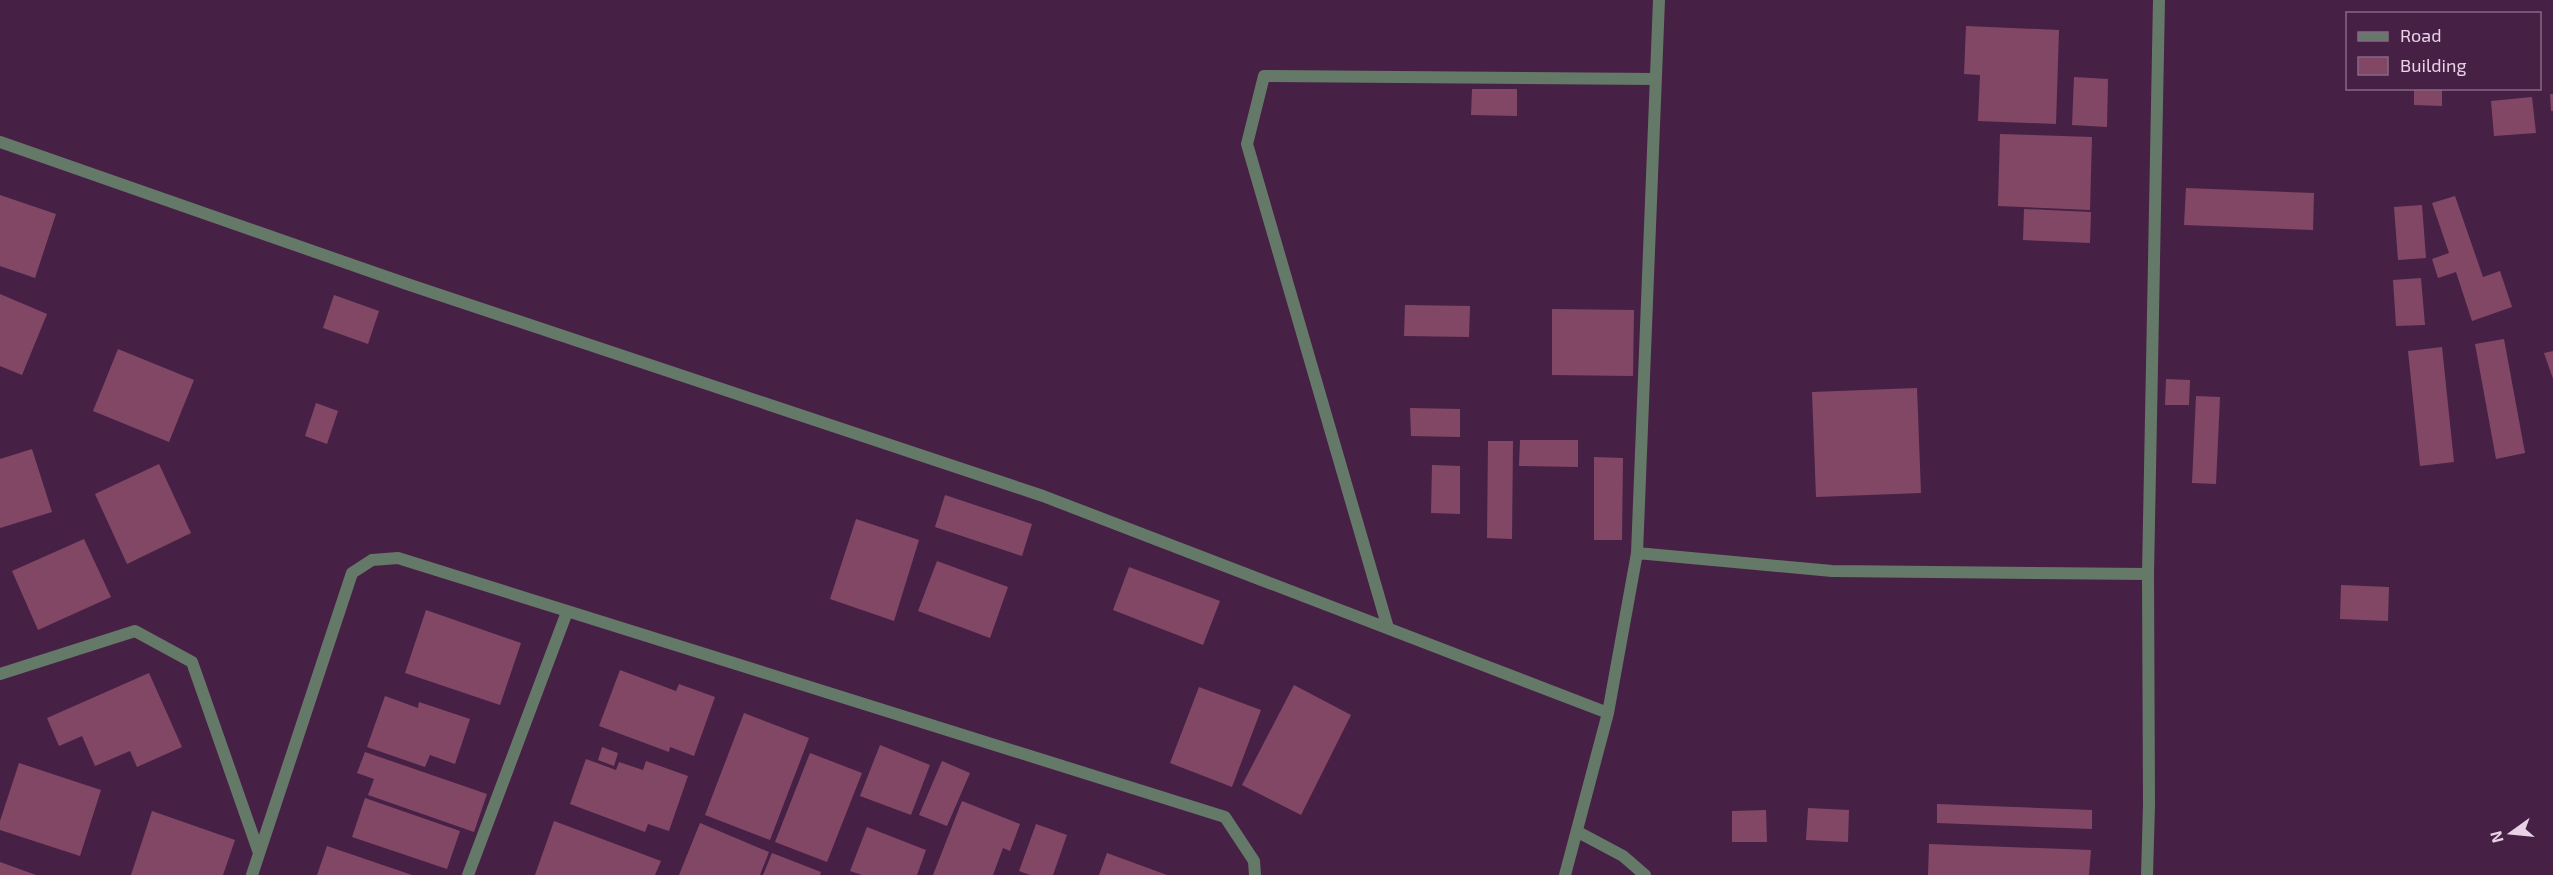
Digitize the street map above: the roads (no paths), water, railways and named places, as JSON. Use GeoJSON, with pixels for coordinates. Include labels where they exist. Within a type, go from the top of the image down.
{"type":"FeatureCollection","features":[{"type":"Feature","properties":{"kind":"street"},"geometry":{"type":"LineString","coordinates":[[1565,875],[1608,713],[1637,554],[1659,0]]}},
{"type":"Feature","properties":{"kind":"street"},"geometry":{"type":"LineString","coordinates":[[2147,875],[2148,574],[2159,0]]}},
{"type":"Feature","properties":{"kind":"street"},"geometry":{"type":"LineString","coordinates":[[1388,628],[1247,144],[1264,76],[1655,79]]}},
{"type":"Feature","properties":{"kind":"street"},"geometry":{"type":"LineString","coordinates":[[0,142],[407,284],[1044,496],[1608,713]]}},
{"type":"Feature","properties":{"kind":"street"},"geometry":{"type":"LineString","coordinates":[[1637,554],[1832,571],[2148,574]]}},
{"type":"Feature","properties":{"kind":"street"},"geometry":{"type":"LineString","coordinates":[[252,875],[352,573],[372,560],[398,558],[1225,818],[1254,861],[1255,875]]}},
{"type":"Feature","properties":{"kind":"street"},"geometry":{"type":"LineString","coordinates":[[468,875],[567,612]]}},
{"type":"Feature","properties":{"kind":"street"},"geometry":{"type":"LineString","coordinates":[[0,674],[135,630],[192,662],[260,853]]}},
{"type":"Feature","properties":{"kind":"street"},"geometry":{"type":"LineString","coordinates":[[1578,832],[1623,856],[1645,875]]}}]}
